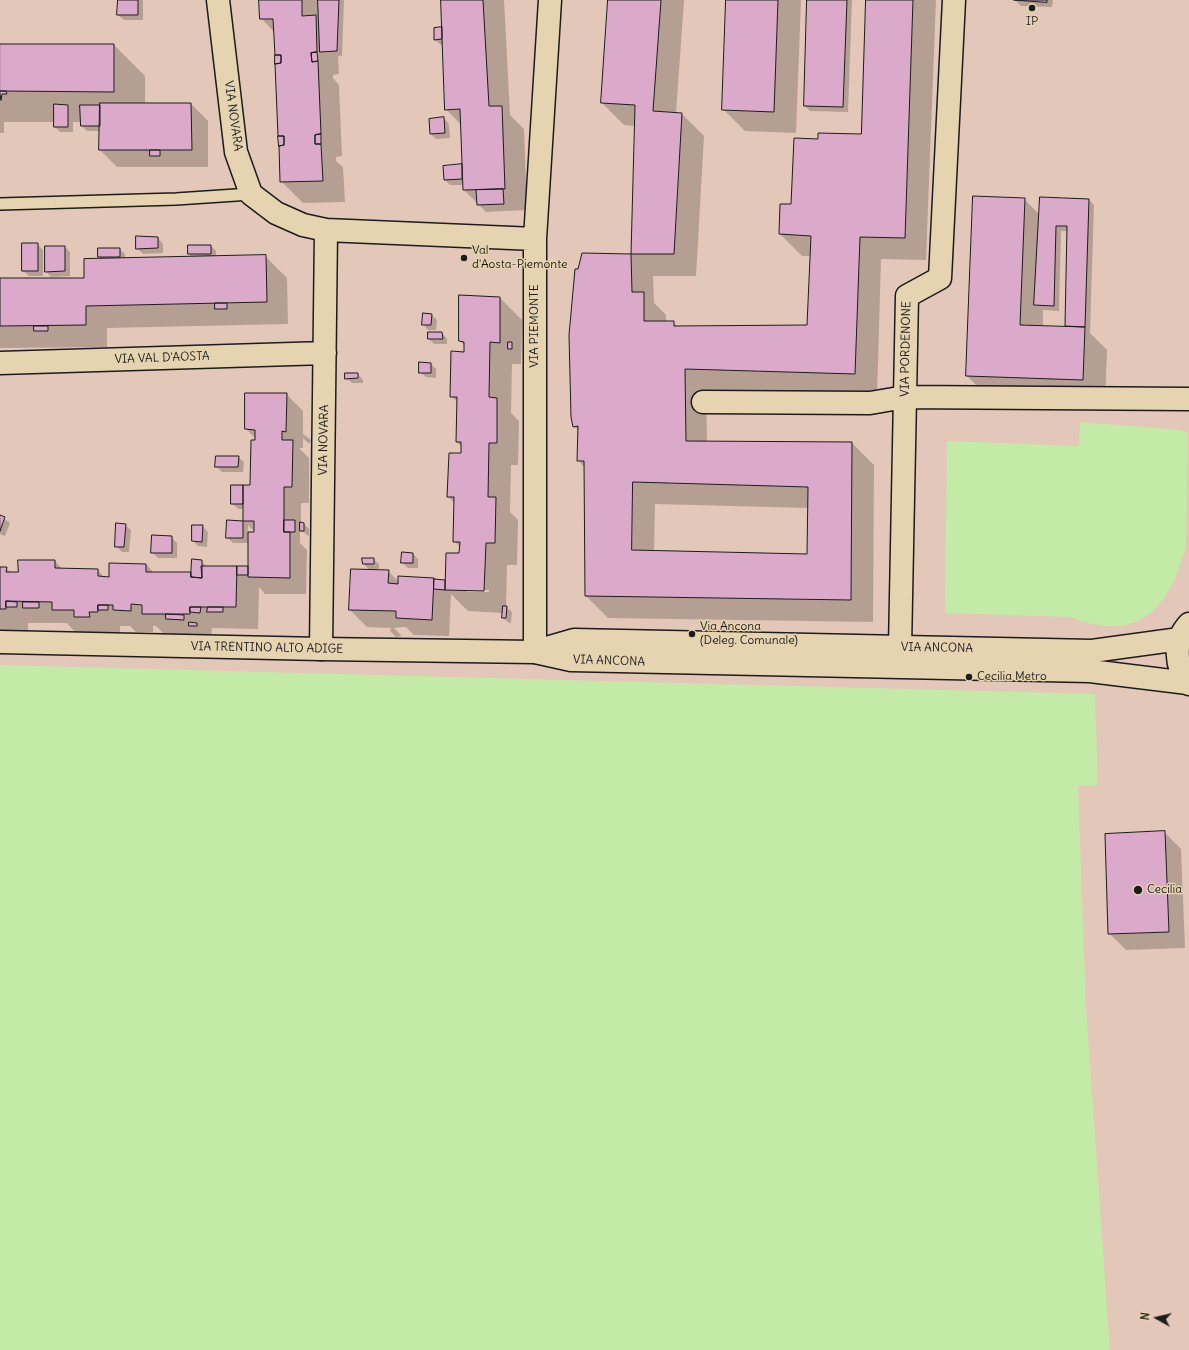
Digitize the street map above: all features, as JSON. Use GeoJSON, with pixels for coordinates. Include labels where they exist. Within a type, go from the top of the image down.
{"type":"FeatureCollection","features":[{"type":"Feature","properties":{"kind":"street","name":"VIA NOVARA"},"geometry":{"type":"LineString","coordinates":[[218,0],[236,152],[250,194]]}},
{"type":"Feature","properties":{"kind":"street","name":"VIA PIEMONTE"},"geometry":{"type":"LineString","coordinates":[[535,652],[535,239],[550,0]]}},
{"type":"Feature","properties":{"kind":"street","name":"VIA PORDENONE"},"geometry":{"type":"LineString","coordinates":[[900,647],[907,296],[940,278],[954,0]]}},
{"type":"Feature","properties":{"kind":"street"},"geometry":{"type":"LineString","coordinates":[[250,194],[276,213],[303,225],[326,230],[535,239]]}},
{"type":"Feature","properties":{"kind":"street","name":"VIA NOVARA"},"geometry":{"type":"LineString","coordinates":[[321,649],[326,230]]}},
{"type":"Feature","properties":{"kind":"street","name":"VIA VAL D'AOSTA"},"geometry":{"type":"LineString","coordinates":[[0,363],[325,353]]}},
{"type":"Feature","properties":{"kind":"street"},"geometry":{"type":"LineString","coordinates":[[703,402],[870,403],[905,397],[1189,399]]}},
{"type":"Feature","properties":{"kind":"street"},"geometry":{"type":"LineString","coordinates":[[1186,628],[1177,654],[1180,670],[1188,683]]}},
{"type":"Feature","properties":{"kind":"street","name":"VIA ANCONA"},"geometry":{"type":"LineString","coordinates":[[535,652],[574,640],[1092,651],[1186,628]]}},
{"type":"Feature","properties":{"kind":"street","name":"VIA TRENTINO ALTO ADIGE"},"geometry":{"type":"LineString","coordinates":[[0,642],[535,652]]}},
{"type":"Feature","properties":{"kind":"street","name":"VIA ANCONA"},"geometry":{"type":"LineString","coordinates":[[535,652],[571,660],[1090,671],[1188,683]]}},
{"type":"Feature","properties":{"kind":"lane"},"geometry":{"type":"LineString","coordinates":[[0,204],[176,199],[250,194]]}},
{"type":"Feature","properties":{"kind":"green space"},"geometry":{"type":"Polygon","coordinates":[[[1080,422],[1181,430],[1188,433],[1186,545],[1176,576],[1161,602],[1150,613],[1138,621],[1124,625],[1107,626],[1084,622],[1072,617],[945,613],[947,441],[1079,446],[1080,422]]]}},
{"type":"Feature","properties":{"kind":"green space"},"geometry":{"type":"Polygon","coordinates":[[[0,665],[1095,694],[1098,785],[1078,786],[1086,1008],[1110,1350],[0,1350],[0,665]]]}},
{"type":"Feature","properties":{"kind":"building"},"geometry":{"type":"Polygon","coordinates":[[[118,0],[138,0],[138,15],[117,15],[118,0]]]}},
{"type":"Feature","properties":{"kind":"building"},"geometry":{"type":"Polygon","coordinates":[[[259,0],[302,0],[302,16],[316,15],[317,52],[311,53],[312,62],[318,61],[321,134],[315,135],[315,144],[321,144],[323,181],[280,182],[279,146],[284,145],[284,136],[278,136],[275,64],[281,63],[281,55],[275,55],[273,19],[260,19],[259,0]]]}},
{"type":"Feature","properties":{"kind":"building"},"geometry":{"type":"Polygon","coordinates":[[[318,0],[339,0],[337,51],[320,52],[318,0]]]}},
{"type":"Feature","properties":{"kind":"building"},"geometry":{"type":"Polygon","coordinates":[[[441,0],[483,0],[489,106],[502,106],[505,189],[463,190],[460,109],[445,110],[441,0]]]}},
{"type":"Feature","properties":{"kind":"building"},"geometry":{"type":"Polygon","coordinates":[[[608,0],[661,0],[653,111],[682,113],[674,254],[631,254],[635,105],[601,103],[608,0]]]}},
{"type":"Feature","properties":{"kind":"building"},"geometry":{"type":"Polygon","coordinates":[[[726,0],[778,0],[774,112],[722,110],[726,0]]]}},
{"type":"Feature","properties":{"kind":"building"},"geometry":{"type":"Polygon","coordinates":[[[807,0],[847,0],[843,107],[804,106],[807,0]]]}},
{"type":"Feature","properties":{"kind":"building"},"geometry":{"type":"Polygon","coordinates":[[[866,0],[913,0],[905,238],[860,237],[855,374],[685,369],[686,441],[852,442],[851,600],[585,596],[584,461],[577,461],[578,426],[573,427],[571,417],[569,335],[575,269],[578,269],[582,253],[631,254],[632,292],[644,292],[644,321],[674,321],[674,326],[807,325],[811,236],[779,234],[780,204],[791,204],[794,138],[818,139],[818,133],[861,134],[866,0]],[[633,482],[632,550],[807,554],[808,487],[633,482]]]}},
{"type":"Feature","properties":{"kind":"building"},"geometry":{"type":"Polygon","coordinates":[[[1014,0],[1047,0],[1047,2],[1014,0]]]}},
{"type":"Feature","properties":{"kind":"building"},"geometry":{"type":"Polygon","coordinates":[[[442,27],[442,39],[434,40],[434,28],[442,27]]]}},
{"type":"Feature","properties":{"kind":"building"},"geometry":{"type":"Polygon","coordinates":[[[0,44],[114,44],[114,92],[0,91],[0,44]]]}},
{"type":"Feature","properties":{"kind":"building"},"geometry":{"type":"Polygon","coordinates":[[[317,52],[318,61],[312,62],[311,53],[317,52]]]}},
{"type":"Feature","properties":{"kind":"building"},"geometry":{"type":"Polygon","coordinates":[[[275,55],[281,55],[281,63],[275,64],[275,55]]]}},
{"type":"Feature","properties":{"kind":"building"},"geometry":{"type":"Polygon","coordinates":[[[0,91],[6,91],[7,94],[2,94],[1,100],[0,91]]]}},
{"type":"Feature","properties":{"kind":"building"},"geometry":{"type":"Polygon","coordinates":[[[100,103],[191,103],[192,150],[99,150],[100,103]]]}},
{"type":"Feature","properties":{"kind":"building"},"geometry":{"type":"Polygon","coordinates":[[[54,104],[68,105],[68,127],[54,127],[54,104]]]}},
{"type":"Feature","properties":{"kind":"building"},"geometry":{"type":"Polygon","coordinates":[[[80,105],[100,105],[100,126],[81,126],[80,105]]]}},
{"type":"Feature","properties":{"kind":"building"},"geometry":{"type":"Polygon","coordinates":[[[444,117],[445,133],[430,134],[429,119],[444,117]]]}},
{"type":"Feature","properties":{"kind":"building"},"geometry":{"type":"Polygon","coordinates":[[[321,134],[321,144],[315,144],[315,135],[321,134]]]}},
{"type":"Feature","properties":{"kind":"building"},"geometry":{"type":"Polygon","coordinates":[[[278,136],[284,136],[284,145],[279,146],[278,136]]]}},
{"type":"Feature","properties":{"kind":"building"},"geometry":{"type":"Polygon","coordinates":[[[150,150],[160,150],[160,156],[150,156],[150,150]]]}},
{"type":"Feature","properties":{"kind":"building"},"geometry":{"type":"Polygon","coordinates":[[[462,164],[462,179],[444,180],[443,166],[462,164]]]}},
{"type":"Feature","properties":{"kind":"building"},"geometry":{"type":"Polygon","coordinates":[[[503,189],[504,204],[477,205],[476,190],[503,189]]]}},
{"type":"Feature","properties":{"kind":"building"},"geometry":{"type":"Polygon","coordinates":[[[973,196],[1025,198],[1020,325],[1085,327],[1083,380],[966,376],[973,196]]]}},
{"type":"Feature","properties":{"kind":"building"},"geometry":{"type":"Polygon","coordinates":[[[1040,197],[1089,199],[1085,327],[1065,326],[1067,226],[1056,226],[1054,306],[1034,305],[1040,197]]]}},
{"type":"Feature","properties":{"kind":"building"},"geometry":{"type":"Polygon","coordinates":[[[136,236],[158,237],[158,248],[136,249],[136,236]]]}},
{"type":"Feature","properties":{"kind":"building"},"geometry":{"type":"Polygon","coordinates":[[[22,243],[38,243],[38,271],[22,271],[22,243]]]}},
{"type":"Feature","properties":{"kind":"building"},"geometry":{"type":"Polygon","coordinates":[[[188,245],[211,245],[211,254],[188,254],[188,245]]]}},
{"type":"Feature","properties":{"kind":"building"},"geometry":{"type":"Polygon","coordinates":[[[45,246],[65,246],[65,271],[45,272],[45,246]]]}},
{"type":"Feature","properties":{"kind":"building"},"geometry":{"type":"Polygon","coordinates":[[[98,248],[120,248],[120,257],[98,257],[98,248]]]}},
{"type":"Feature","properties":{"kind":"building"},"geometry":{"type":"Polygon","coordinates":[[[266,255],[267,302],[86,306],[86,325],[0,326],[0,278],[84,278],[84,259],[266,255]]]}},
{"type":"Feature","properties":{"kind":"building"},"geometry":{"type":"Polygon","coordinates":[[[459,295],[500,297],[500,343],[490,342],[489,397],[497,398],[497,443],[489,443],[488,497],[496,497],[495,543],[486,543],[484,591],[445,590],[446,553],[459,553],[460,542],[453,542],[454,497],[447,497],[449,453],[461,453],[461,442],[456,442],[457,397],[450,397],[451,351],[464,352],[464,342],[459,341],[459,295]]]}},
{"type":"Feature","properties":{"kind":"building"},"geometry":{"type":"Polygon","coordinates":[[[215,303],[227,303],[227,309],[215,309],[215,303]]]}},
{"type":"Feature","properties":{"kind":"building"},"geometry":{"type":"Polygon","coordinates":[[[423,313],[432,314],[431,325],[422,325],[423,313]]]}},
{"type":"Feature","properties":{"kind":"building"},"geometry":{"type":"Polygon","coordinates":[[[34,326],[48,326],[48,331],[34,331],[34,326]]]}},
{"type":"Feature","properties":{"kind":"building"},"geometry":{"type":"Polygon","coordinates":[[[428,332],[442,332],[443,339],[428,339],[428,332]]]}},
{"type":"Feature","properties":{"kind":"building"},"geometry":{"type":"Polygon","coordinates":[[[508,342],[512,342],[512,349],[508,349],[508,342]]]}},
{"type":"Feature","properties":{"kind":"building"},"geometry":{"type":"Polygon","coordinates":[[[419,362],[431,363],[431,373],[419,373],[419,362]]]}},
{"type":"Feature","properties":{"kind":"building"},"geometry":{"type":"Polygon","coordinates":[[[345,373],[358,373],[358,378],[345,379],[345,373]]]}},
{"type":"Feature","properties":{"kind":"building"},"geometry":{"type":"Polygon","coordinates":[[[245,393],[287,393],[286,432],[282,431],[282,440],[293,440],[292,487],[284,487],[284,532],[290,532],[290,578],[248,577],[248,532],[254,532],[254,521],[243,521],[243,485],[250,485],[251,440],[255,440],[255,430],[245,429],[245,393]]]}},
{"type":"Feature","properties":{"kind":"building"},"geometry":{"type":"Polygon","coordinates":[[[216,456],[239,456],[238,467],[215,467],[216,456]]]}},
{"type":"Feature","properties":{"kind":"building"},"geometry":{"type":"Polygon","coordinates":[[[231,485],[243,485],[243,504],[231,504],[231,485]]]}},
{"type":"Feature","properties":{"kind":"building"},"geometry":{"type":"Polygon","coordinates":[[[0,515],[5,517],[0,531],[0,515]]]}},
{"type":"Feature","properties":{"kind":"building"},"geometry":{"type":"Polygon","coordinates":[[[227,520],[243,521],[243,538],[226,538],[227,520]]]}},
{"type":"Feature","properties":{"kind":"building"},"geometry":{"type":"Polygon","coordinates":[[[284,520],[295,520],[295,532],[284,532],[284,520]]]}},
{"type":"Feature","properties":{"kind":"building"},"geometry":{"type":"Polygon","coordinates":[[[300,522],[304,523],[304,531],[300,531],[300,522]]]}},
{"type":"Feature","properties":{"kind":"building"},"geometry":{"type":"Polygon","coordinates":[[[116,523],[126,524],[124,547],[115,547],[116,523]]]}},
{"type":"Feature","properties":{"kind":"building"},"geometry":{"type":"Polygon","coordinates":[[[192,525],[203,525],[202,542],[192,541],[192,525]]]}},
{"type":"Feature","properties":{"kind":"building"},"geometry":{"type":"Polygon","coordinates":[[[152,535],[172,536],[172,553],[151,553],[152,535]]]}},
{"type":"Feature","properties":{"kind":"building"},"geometry":{"type":"Polygon","coordinates":[[[402,552],[413,553],[413,563],[401,563],[402,552]]]}},
{"type":"Feature","properties":{"kind":"building"},"geometry":{"type":"Polygon","coordinates":[[[362,558],[374,558],[374,564],[363,564],[362,558]]]}},
{"type":"Feature","properties":{"kind":"building"},"geometry":{"type":"Polygon","coordinates":[[[192,559],[202,560],[202,578],[191,577],[192,559]]]}},
{"type":"Feature","properties":{"kind":"building"},"geometry":{"type":"Polygon","coordinates":[[[18,560],[55,560],[55,568],[98,569],[98,576],[109,577],[109,563],[146,564],[146,572],[191,572],[191,577],[202,578],[201,566],[237,566],[236,607],[190,607],[190,614],[142,614],[142,605],[131,604],[131,611],[113,610],[113,605],[98,605],[98,612],[89,612],[90,617],[74,617],[74,610],[52,610],[52,602],[6,601],[6,609],[0,609],[0,567],[7,567],[6,572],[18,572],[18,560]]]}},
{"type":"Feature","properties":{"kind":"building"},"geometry":{"type":"Polygon","coordinates":[[[237,566],[248,566],[248,575],[237,575],[237,566]]]}},
{"type":"Feature","properties":{"kind":"building"},"geometry":{"type":"Polygon","coordinates":[[[351,569],[389,570],[388,583],[398,584],[398,576],[434,578],[432,620],[396,618],[396,611],[349,610],[351,569]]]}},
{"type":"Feature","properties":{"kind":"building"},"geometry":{"type":"Polygon","coordinates":[[[434,579],[445,580],[445,590],[434,589],[434,579]]]}},
{"type":"Feature","properties":{"kind":"building"},"geometry":{"type":"Polygon","coordinates":[[[6,601],[17,602],[17,607],[6,607],[6,601]]]}},
{"type":"Feature","properties":{"kind":"building"},"geometry":{"type":"Polygon","coordinates":[[[23,602],[39,602],[39,608],[23,608],[23,602]]]}},
{"type":"Feature","properties":{"kind":"building"},"geometry":{"type":"Polygon","coordinates":[[[98,605],[108,605],[108,610],[98,610],[98,605]]]}},
{"type":"Feature","properties":{"kind":"building"},"geometry":{"type":"Polygon","coordinates":[[[503,606],[507,606],[506,618],[502,618],[503,606]]]}},
{"type":"Feature","properties":{"kind":"building"},"geometry":{"type":"Polygon","coordinates":[[[190,607],[201,607],[200,613],[190,612],[190,607]]]}},
{"type":"Feature","properties":{"kind":"building"},"geometry":{"type":"Polygon","coordinates":[[[208,607],[223,607],[223,612],[207,612],[208,607]]]}},
{"type":"Feature","properties":{"kind":"building"},"geometry":{"type":"Polygon","coordinates":[[[166,614],[184,615],[184,620],[166,619],[166,614]]]}},
{"type":"Feature","properties":{"kind":"building"},"geometry":{"type":"Polygon","coordinates":[[[189,622],[197,623],[197,626],[189,626],[189,622]]]}},
{"type":"Feature","properties":{"kind":"building"},"geometry":{"type":"Polygon","coordinates":[[[1165,831],[1169,932],[1108,934],[1105,834],[1165,831]]]}},
{"type":"Feature","properties":{"kind":"place","name":"IP"},"geometry":{"type":"Point","coordinates":[1032,8]}},
{"type":"Feature","properties":{"kind":"place","name":"Val d'Aosta-Piemonte"},"geometry":{"type":"Point","coordinates":[464,258]}},
{"type":"Feature","properties":{"kind":"place","name":"Via Ancona (Deleg. Comunale)"},"geometry":{"type":"Point","coordinates":[692,634]}},
{"type":"Feature","properties":{"kind":"place","name":"Cecilia Metro"},"geometry":{"type":"Point","coordinates":[969,677]}},
{"type":"Feature","properties":{"kind":"place","name":"Cecilia"},"geometry":{"type":"Point","coordinates":[1138,890]}}]}
